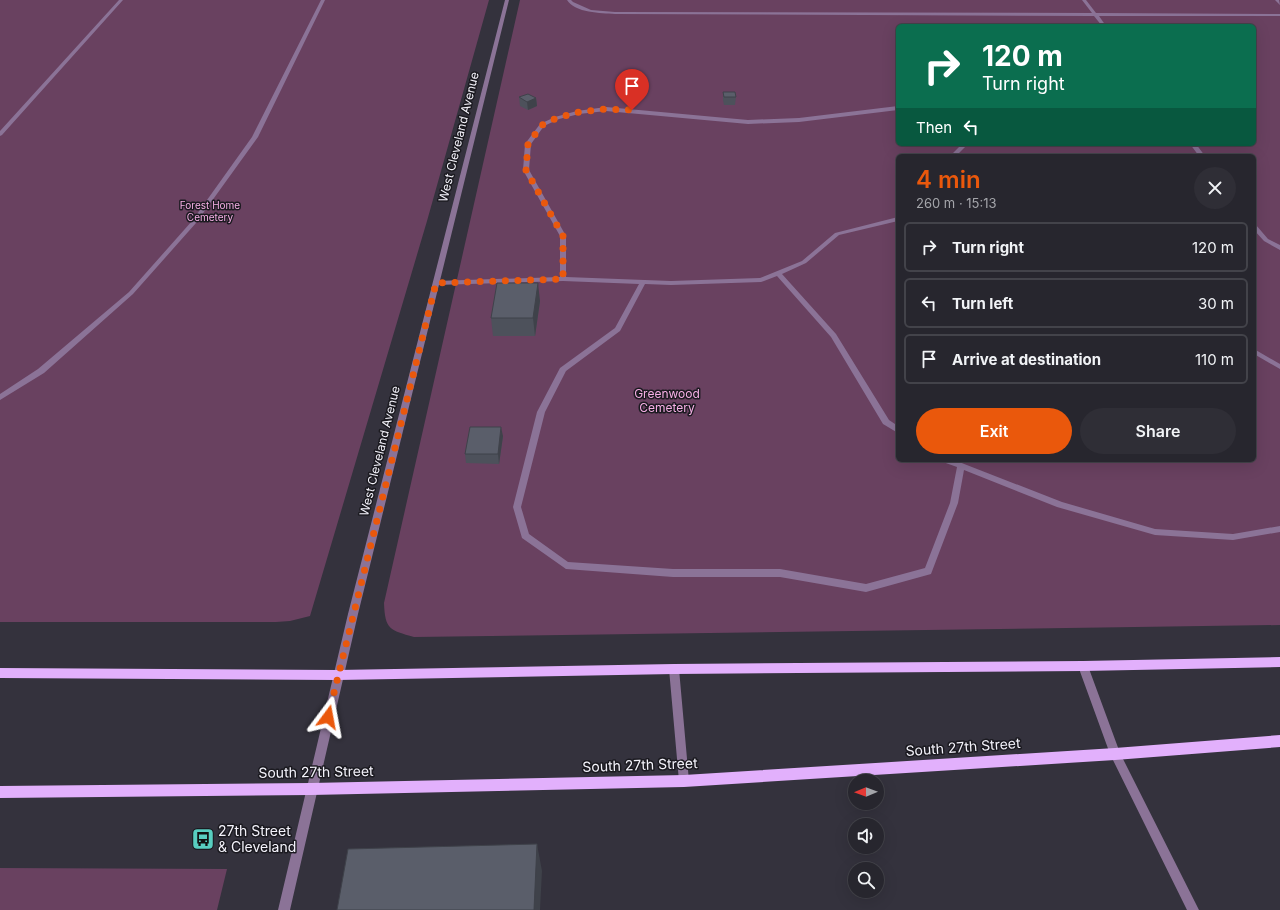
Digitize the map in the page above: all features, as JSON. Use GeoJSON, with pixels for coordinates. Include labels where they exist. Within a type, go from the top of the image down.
{"type":"FeatureCollection","features":[{"type":"Feature","properties":{"kind":"main road"},"geometry":{"type":"LineString","coordinates":[[0,673],[338,674],[674,669],[1083,666],[1280,662]]}},
{"type":"Feature","properties":{"kind":"main road","name":"South 27th Street"},"geometry":{"type":"LineString","coordinates":[[0,792],[311,789],[684,781],[1115,754],[1280,741]]}},
{"type":"Feature","properties":{"kind":"street"},"geometry":{"type":"LineString","coordinates":[[0,134],[121,0]]}},
{"type":"Feature","properties":{"kind":"street"},"geometry":{"type":"LineString","coordinates":[[0,397],[41,371],[130,293],[194,222],[255,137],[324,0]]}},
{"type":"Feature","properties":{"kind":"street","name":"West Cleveland Avenue"},"geometry":{"type":"LineString","coordinates":[[284,910],[338,674],[507,0]]}},
{"type":"Feature","properties":{"kind":"street"},"geometry":{"type":"LineString","coordinates":[[569,0],[571,4],[590,11],[615,13],[1280,14]]}},
{"type":"Feature","properties":{"kind":"street"},"geometry":{"type":"LineString","coordinates":[[1084,0],[1102,24]]}},
{"type":"Feature","properties":{"kind":"street"},"geometry":{"type":"LineString","coordinates":[[1277,0],[1280,4]]}},
{"type":"Feature","properties":{"kind":"street"},"geometry":{"type":"LineString","coordinates":[[563,279],[563,236],[526,170],[528,144],[542,125],[557,118],[579,112],[606,109],[748,122],[800,120],[896,108]]}},
{"type":"Feature","properties":{"kind":"street"},"geometry":{"type":"LineString","coordinates":[[955,154],[963,146]]}},
{"type":"Feature","properties":{"kind":"street"},"geometry":{"type":"LineString","coordinates":[[436,283],[563,279],[671,284],[762,280],[804,262],[837,234],[896,219]]}},
{"type":"Feature","properties":{"kind":"street"},"geometry":{"type":"LineString","coordinates":[[1256,228],[1266,240],[1280,248]]}},
{"type":"Feature","properties":{"kind":"street"},"geometry":{"type":"LineString","coordinates":[[778,273],[834,336],[886,422],[896,429]]}},
{"type":"Feature","properties":{"kind":"street"},"geometry":{"type":"LineString","coordinates":[[643,282],[618,329],[563,370],[541,412],[518,507],[525,536],[566,564],[673,573],[780,573],[866,588],[928,571],[954,504],[961,467]]}},
{"type":"Feature","properties":{"kind":"street"},"geometry":{"type":"LineString","coordinates":[[1256,352],[1280,367]]}},
{"type":"Feature","properties":{"kind":"street"},"geometry":{"type":"LineString","coordinates":[[950,462],[1060,505],[1155,532],[1233,537],[1280,529]]}},
{"type":"Feature","properties":{"kind":"street"},"geometry":{"type":"LineString","coordinates":[[1083,666],[1115,754],[1193,910]]}},
{"type":"Feature","properties":{"kind":"street"},"geometry":{"type":"LineString","coordinates":[[674,669],[684,781]]}},
{"type":"Feature","properties":{"kind":"green space","name":"Forest Home Cemetery"},"geometry":{"type":"Polygon","coordinates":[[[0,0],[489,0],[427,221],[310,616],[290,621],[276,622],[0,622],[0,0]]]}},
{"type":"Feature","properties":{"kind":"green space","name":"Greenwood Cemetery"},"geometry":{"type":"Polygon","coordinates":[[[520,0],[1280,0],[1280,625],[414,637],[399,633],[390,628],[384,603],[520,0]]]}},
{"type":"Feature","properties":{"kind":"green space"},"geometry":{"type":"Polygon","coordinates":[[[0,868],[227,869],[217,910],[0,910],[0,868]]]}},
{"type":"Feature","properties":{"kind":"building"},"geometry":{"type":"Polygon","coordinates":[[[723,92],[735,92],[736,97],[724,97],[723,92]]]}},
{"type":"Feature","properties":{"kind":"building"},"geometry":{"type":"Polygon","coordinates":[[[528,94],[536,98],[527,102],[519,97],[528,94]]]}},
{"type":"Feature","properties":{"kind":"building"},"geometry":{"type":"Polygon","coordinates":[[[497,283],[538,283],[533,318],[491,318],[497,283]]]}},
{"type":"Feature","properties":{"kind":"building"},"geometry":{"type":"Polygon","coordinates":[[[470,427],[501,427],[498,454],[465,454],[470,427]]]}},
{"type":"Feature","properties":{"kind":"building"},"geometry":{"type":"Polygon","coordinates":[[[537,844],[534,910],[337,910],[348,849],[537,844]]]}},
{"type":"Feature","properties":{"kind":"place","name":"27th Street & Cleveland"},"geometry":{"type":"Point","coordinates":[203,839]}},
{"type":"Feature","properties":{"kind":"route"},"geometry":{"type":"LineString","coordinates":[[328,717],[436,283],[563,279],[563,236],[526,170],[528,144],[542,125],[557,118],[579,112],[606,109],[632,110]]}}]}
